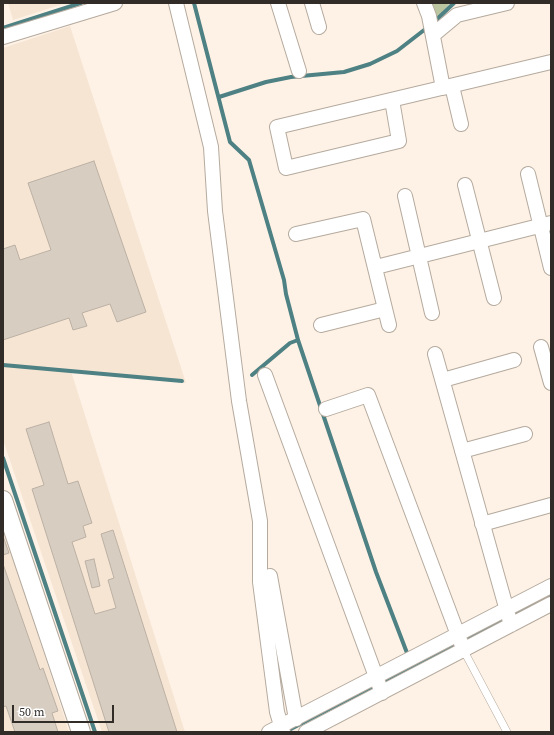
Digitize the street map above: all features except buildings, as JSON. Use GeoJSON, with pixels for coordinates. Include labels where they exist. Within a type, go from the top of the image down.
{"type":"FeatureCollection","features":[{"type":"Feature","properties":{"kind":"street"},"geometry":{"type":"LineString","coordinates":[[3,37],[115,3]]}},
{"type":"Feature","properties":{"kind":"street"},"geometry":{"type":"LineString","coordinates":[[176,3],[211,147],[215,211],[239,401],[260,521],[260,582],[279,730],[296,719],[379,685],[409,660],[460,642]]}},
{"type":"Feature","properties":{"kind":"street"},"geometry":{"type":"LineString","coordinates":[[278,3],[299,71]]}},
{"type":"Feature","properties":{"kind":"street"},"geometry":{"type":"LineString","coordinates":[[312,3],[319,27]]}},
{"type":"Feature","properties":{"kind":"street"},"geometry":{"type":"LineString","coordinates":[[424,3],[448,87],[462,124]]}},
{"type":"Feature","properties":{"kind":"street"},"geometry":{"type":"LineString","coordinates":[[431,29],[458,15],[508,3]]}},
{"type":"Feature","properties":{"kind":"street"},"geometry":{"type":"LineString","coordinates":[[392,100],[399,141],[286,168],[277,127],[551,62]]}},
{"type":"Feature","properties":{"kind":"street"},"geometry":{"type":"LineString","coordinates":[[528,174],[546,225],[551,268]]}},
{"type":"Feature","properties":{"kind":"street"},"geometry":{"type":"LineString","coordinates":[[464,185],[494,298]]}},
{"type":"Feature","properties":{"kind":"street"},"geometry":{"type":"LineString","coordinates":[[405,196],[432,313]]}},
{"type":"Feature","properties":{"kind":"street"},"geometry":{"type":"LineString","coordinates":[[296,234],[363,219],[389,325]]}},
{"type":"Feature","properties":{"kind":"street"},"geometry":{"type":"LineString","coordinates":[[376,267],[546,225]]}},
{"type":"Feature","properties":{"kind":"street"},"geometry":{"type":"LineString","coordinates":[[321,325],[385,309]]}},
{"type":"Feature","properties":{"kind":"street"},"geometry":{"type":"LineString","coordinates":[[541,347],[551,383]]}},
{"type":"Feature","properties":{"kind":"street"},"geometry":{"type":"LineString","coordinates":[[435,354],[508,617]]}},
{"type":"Feature","properties":{"kind":"street"},"geometry":{"type":"LineString","coordinates":[[442,380],[514,360]]}},
{"type":"Feature","properties":{"kind":"street"},"geometry":{"type":"LineString","coordinates":[[265,374],[379,685]]}},
{"type":"Feature","properties":{"kind":"street"},"geometry":{"type":"LineString","coordinates":[[326,409],[368,395],[460,642]]}},
{"type":"Feature","properties":{"kind":"street"},"geometry":{"type":"LineString","coordinates":[[462,451],[525,434]]}},
{"type":"Feature","properties":{"kind":"street"},"geometry":{"type":"LineString","coordinates":[[3,500],[81,732]]}},
{"type":"Feature","properties":{"kind":"street"},"geometry":{"type":"LineString","coordinates":[[482,524],[551,505]]}},
{"type":"Feature","properties":{"kind":"street"},"geometry":{"type":"LineString","coordinates":[[270,576],[296,719]]}},
{"type":"Feature","properties":{"kind":"street"},"geometry":{"type":"LineString","coordinates":[[306,732],[379,685],[508,617],[551,586]]}},
{"type":"Feature","properties":{"kind":"street"},"geometry":{"type":"LineString","coordinates":[[508,617],[551,604]]}},
{"type":"Feature","properties":{"kind":"lane"},"geometry":{"type":"LineString","coordinates":[[460,642],[507,732]]}},
{"type":"Feature","properties":{"kind":"shaded area"},"geometry":{"type":"Polygon","coordinates":[[[8,3],[66,3],[13,20],[8,3]]]}},
{"type":"Feature","properties":{"kind":"shaded area"},"geometry":{"type":"Polygon","coordinates":[[[70,26],[186,383],[71,371],[185,732],[102,732],[3,440],[3,48],[70,26]]]}},
{"type":"Feature","properties":{"kind":"shaded area"},"geometry":{"type":"Polygon","coordinates":[[[3,527],[15,563],[69,732],[3,732],[3,527]]]}},
{"type":"Feature","properties":{"kind":"green space"},"geometry":{"type":"Polygon","coordinates":[[[428,3],[450,3],[437,18],[434,17],[428,3]]]}},
{"type":"Feature","properties":{"kind":"waterway"},"geometry":{"type":"LineString","coordinates":[[3,28],[81,3]]}},
{"type":"Feature","properties":{"kind":"waterway"},"geometry":{"type":"LineString","coordinates":[[194,3],[230,142],[249,160],[284,280],[286,294],[298,340],[376,572],[412,666]]}},
{"type":"Feature","properties":{"kind":"waterway"},"geometry":{"type":"LineString","coordinates":[[433,23],[454,3]]}},
{"type":"Feature","properties":{"kind":"waterway"},"geometry":{"type":"LineString","coordinates":[[219,97],[266,82],[291,77],[344,72],[370,64],[397,51],[428,27]]}},
{"type":"Feature","properties":{"kind":"waterway"},"geometry":{"type":"LineString","coordinates":[[252,375],[290,343],[298,340]]}},
{"type":"Feature","properties":{"kind":"waterway"},"geometry":{"type":"LineString","coordinates":[[3,365],[182,381]]}},
{"type":"Feature","properties":{"kind":"waterway"},"geometry":{"type":"LineString","coordinates":[[3,458],[95,732]]}},
{"type":"Feature","properties":{"kind":"waterway"},"geometry":{"type":"LineString","coordinates":[[285,732],[551,594]]}}]}
